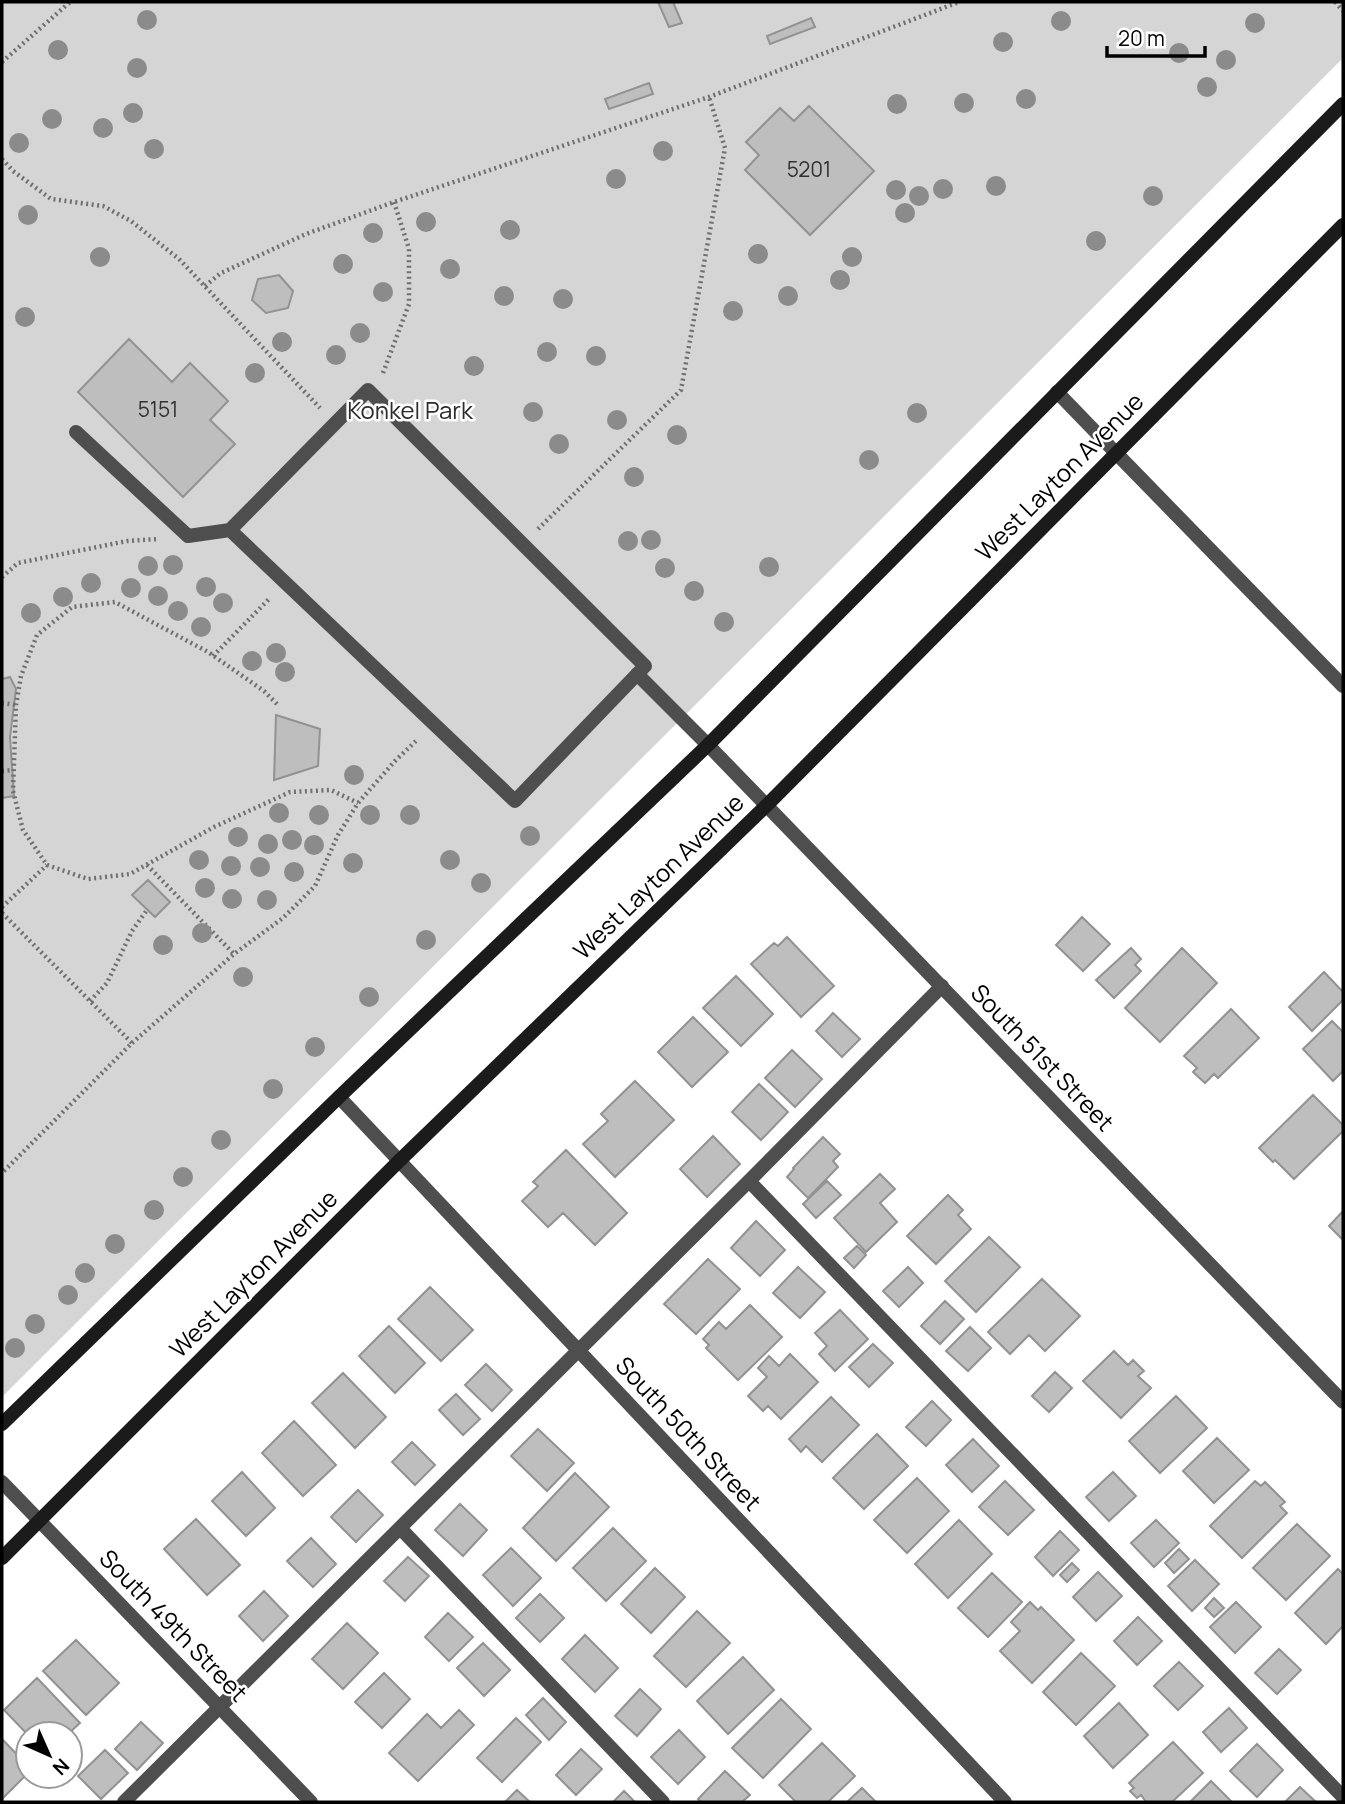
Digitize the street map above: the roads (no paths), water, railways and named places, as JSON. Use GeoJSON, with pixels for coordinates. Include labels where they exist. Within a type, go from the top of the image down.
{"type":"FeatureCollection","features":[{"type":"Feature","properties":{"kind":"main road"},"geometry":{"type":"LineString","coordinates":[[2,1424],[708,745],[1343,104]]}},
{"type":"Feature","properties":{"kind":"main road","name":"West Layton Avenue"},"geometry":{"type":"LineString","coordinates":[[2,1558],[398,1162],[768,804],[1343,225]]}},
{"type":"Feature","properties":{"kind":"street"},"geometry":{"type":"LineString","coordinates":[[76,432],[188,537],[230,530],[368,390],[645,666],[515,801],[230,530]]}},
{"type":"Feature","properties":{"kind":"street"},"geometry":{"type":"LineString","coordinates":[[1057,392],[1343,686]]}},
{"type":"Feature","properties":{"kind":"street","name":"South 51st Street"},"geometry":{"type":"LineString","coordinates":[[637,674],[768,804],[1343,1402]]}},
{"type":"Feature","properties":{"kind":"street"},"geometry":{"type":"LineString","coordinates":[[124,1802],[942,986]]}},
{"type":"Feature","properties":{"kind":"street","name":"South 50th Street"},"geometry":{"type":"LineString","coordinates":[[339,1097],[1005,1802]]}},
{"type":"Feature","properties":{"kind":"street"},"geometry":{"type":"LineString","coordinates":[[749,1181],[1343,1797]]}},
{"type":"Feature","properties":{"kind":"street","name":"South 49th Street"},"geometry":{"type":"LineString","coordinates":[[2,1482],[312,1802]]}},
{"type":"Feature","properties":{"kind":"street"},"geometry":{"type":"LineString","coordinates":[[400,1528],[663,1802]]}},
{"type":"Feature","properties":{"kind":"park label","name":"Konkel Park"},"geometry":{"type":"Point","coordinates":[410,411]}}]}
